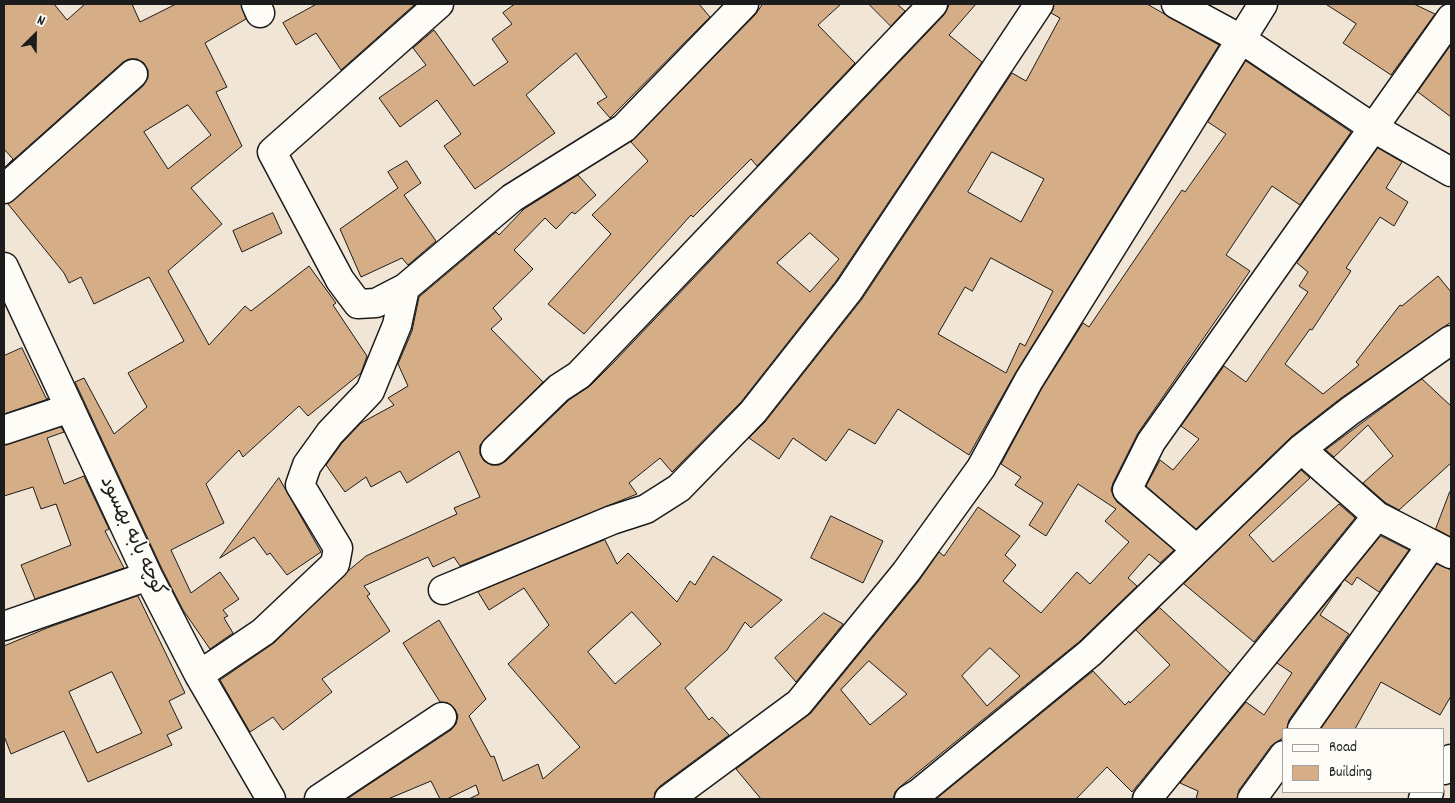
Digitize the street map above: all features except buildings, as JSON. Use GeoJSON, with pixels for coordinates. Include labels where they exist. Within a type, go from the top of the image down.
{"type":"FeatureCollection","features":[{"type":"Feature","properties":{"kind":"street"},"geometry":{"type":"LineString","coordinates":[[438,4],[272,152],[340,280],[358,304],[376,303],[405,288],[512,198],[624,128],[744,4]]}},
{"type":"Feature","properties":{"kind":"street"},"geometry":{"type":"LineString","coordinates":[[495,450],[559,388],[579,375],[933,4]]}},
{"type":"Feature","properties":{"kind":"street"},"geometry":{"type":"LineString","coordinates":[[443,590],[612,520],[646,509],[679,488],[754,412],[849,290],[1039,4]]}},
{"type":"Feature","properties":{"kind":"street"},"geometry":{"type":"LineString","coordinates":[[1176,4],[1241,40],[1372,127],[1451,172]]}},
{"type":"Feature","properties":{"kind":"street"},"geometry":{"type":"LineString","coordinates":[[668,799],[799,704],[906,572],[981,468],[1029,380],[1263,4]]}},
{"type":"Feature","properties":{"kind":"street"},"geometry":{"type":"LineString","coordinates":[[1196,549],[1127,490],[1150,442],[1451,18]]}},
{"type":"Feature","properties":{"kind":"street"},"geometry":{"type":"LineString","coordinates":[[4,189],[133,74]]}},
{"type":"Feature","properties":{"kind":"street","name":"کوچه بابه بهسود"},"geometry":{"type":"LineString","coordinates":[[4,268],[148,576],[199,675],[270,799]]}},
{"type":"Feature","properties":{"kind":"street"},"geometry":{"type":"LineString","coordinates":[[199,675],[263,632],[335,564],[338,548],[300,485],[306,465],[330,433],[370,391],[397,325],[405,288]]}},
{"type":"Feature","properties":{"kind":"street"},"geometry":{"type":"LineString","coordinates":[[909,799],[919,793],[1090,653],[1301,449],[1350,411],[1451,340]]}},
{"type":"Feature","properties":{"kind":"street"},"geometry":{"type":"LineString","coordinates":[[4,430],[70,408]]}},
{"type":"Feature","properties":{"kind":"street"},"geometry":{"type":"LineString","coordinates":[[1301,449],[1377,516],[1441,549],[1303,728]]}},
{"type":"Feature","properties":{"kind":"street"},"geometry":{"type":"LineString","coordinates":[[1147,799],[1377,516]]}},
{"type":"Feature","properties":{"kind":"street"},"geometry":{"type":"LineString","coordinates":[[4,626],[148,576]]}},
{"type":"Feature","properties":{"kind":"street"},"geometry":{"type":"LineString","coordinates":[[319,799],[442,717]]}},
{"type":"Feature","properties":{"kind":"street"},"geometry":{"type":"LineString","coordinates":[[1252,799],[1282,758]]}}]}
